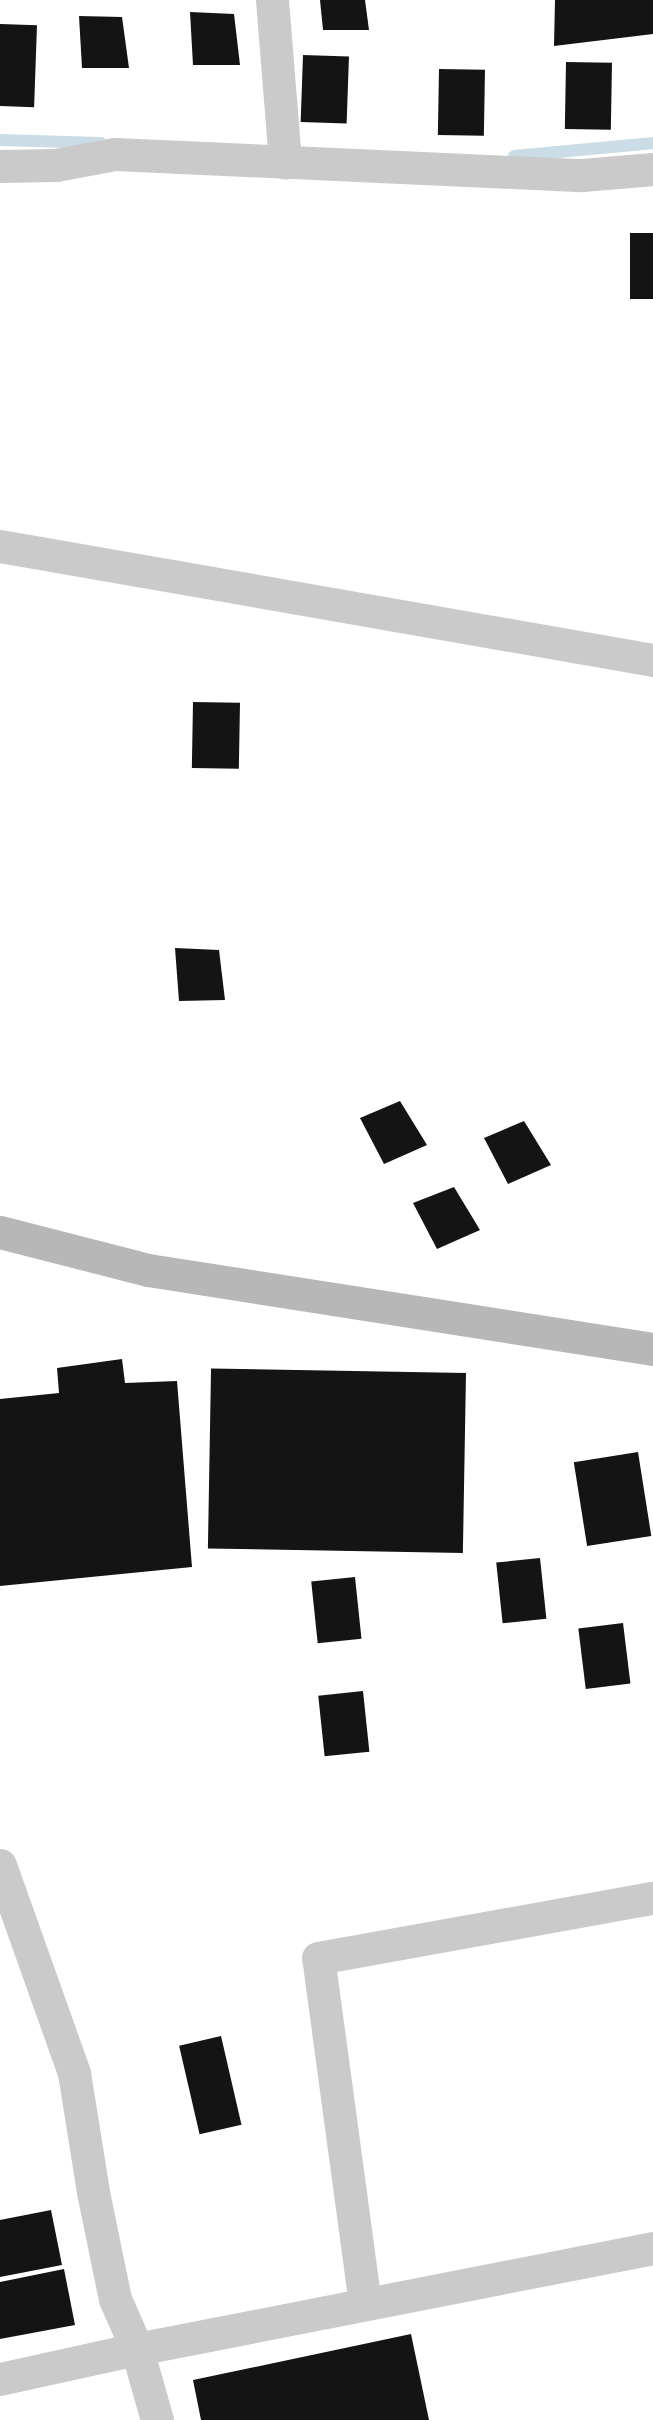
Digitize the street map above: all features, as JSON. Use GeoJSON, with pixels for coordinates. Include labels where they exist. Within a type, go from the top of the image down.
{"type":"FeatureCollection","features":[{"type":"Feature","properties":{"kind":"street"},"geometry":{"type":"LineString","coordinates":[[272,0],[285,160]]}},
{"type":"Feature","properties":{"kind":"street"},"geometry":{"type":"LineString","coordinates":[[0,166],[56,165],[115,154],[582,175],[653,169]]}},
{"type":"Feature","properties":{"kind":"street"},"geometry":{"type":"LineString","coordinates":[[0,546],[653,660]]}},
{"type":"Feature","properties":{"kind":"street"},"geometry":{"type":"LineString","coordinates":[[0,1232],[148,1270],[653,1349]]}},
{"type":"Feature","properties":{"kind":"street"},"geometry":{"type":"LineString","coordinates":[[0,1865],[74,2073],[93,2192],[115,2299],[137,2349],[157,2420]]}},
{"type":"Feature","properties":{"kind":"street"},"geometry":{"type":"LineString","coordinates":[[365,2304],[318,1958],[653,1898]]}},
{"type":"Feature","properties":{"kind":"street"},"geometry":{"type":"LineString","coordinates":[[0,2379],[137,2349],[653,2247]]}},
{"type":"Feature","properties":{"kind":"building"},"geometry":{"type":"Polygon","coordinates":[[[320,0],[365,0],[369,30],[323,30],[320,0]]]}},
{"type":"Feature","properties":{"kind":"building"},"geometry":{"type":"Polygon","coordinates":[[[555,0],[653,0],[653,34],[554,46],[555,0]]]}},
{"type":"Feature","properties":{"kind":"building"},"geometry":{"type":"Polygon","coordinates":[[[190,12],[234,14],[240,65],[193,65],[190,12]]]}},
{"type":"Feature","properties":{"kind":"building"},"geometry":{"type":"Polygon","coordinates":[[[79,16],[122,17],[129,68],[82,68],[79,16]]]}},
{"type":"Feature","properties":{"kind":"building"},"geometry":{"type":"Polygon","coordinates":[[[0,24],[37,25],[34,107],[0,106],[0,24]]]}},
{"type":"Feature","properties":{"kind":"building"},"geometry":{"type":"Polygon","coordinates":[[[303,55],[349,57],[347,124],[301,122],[303,55]]]}},
{"type":"Feature","properties":{"kind":"building"},"geometry":{"type":"Polygon","coordinates":[[[566,62],[612,63],[611,130],[565,129],[566,62]]]}},
{"type":"Feature","properties":{"kind":"building"},"geometry":{"type":"Polygon","coordinates":[[[439,69],[485,70],[484,136],[438,135],[439,69]]]}},
{"type":"Feature","properties":{"kind":"building"},"geometry":{"type":"Polygon","coordinates":[[[630,233],[653,233],[653,299],[630,299],[630,233]]]}},
{"type":"Feature","properties":{"kind":"building"},"geometry":{"type":"Polygon","coordinates":[[[193,702],[240,703],[239,769],[192,768],[193,702]]]}},
{"type":"Feature","properties":{"kind":"building"},"geometry":{"type":"Polygon","coordinates":[[[175,948],[219,950],[225,1000],[179,1001],[175,948]]]}},
{"type":"Feature","properties":{"kind":"building"},"geometry":{"type":"Polygon","coordinates":[[[400,1101],[427,1145],[384,1164],[360,1118],[400,1101]]]}},
{"type":"Feature","properties":{"kind":"building"},"geometry":{"type":"Polygon","coordinates":[[[524,1121],[551,1165],[508,1184],[484,1138],[524,1121]]]}},
{"type":"Feature","properties":{"kind":"building"},"geometry":{"type":"Polygon","coordinates":[[[454,1187],[480,1230],[437,1249],[413,1203],[454,1187]]]}},
{"type":"Feature","properties":{"kind":"building"},"geometry":{"type":"Polygon","coordinates":[[[122,1359],[125,1383],[177,1381],[192,1567],[0,1586],[0,1399],[59,1393],[57,1368],[122,1359]]]}},
{"type":"Feature","properties":{"kind":"building"},"geometry":{"type":"Polygon","coordinates":[[[211,1369],[466,1373],[463,1553],[208,1549],[211,1369]]]}},
{"type":"Feature","properties":{"kind":"building"},"geometry":{"type":"Polygon","coordinates":[[[638,1452],[651,1536],[587,1546],[574,1462],[638,1452]]]}},
{"type":"Feature","properties":{"kind":"building"},"geometry":{"type":"Polygon","coordinates":[[[540,1558],[546,1619],[503,1623],[496,1563],[540,1558]]]}},
{"type":"Feature","properties":{"kind":"building"},"geometry":{"type":"Polygon","coordinates":[[[355,1577],[361,1639],[318,1643],[311,1582],[355,1577]]]}},
{"type":"Feature","properties":{"kind":"building"},"geometry":{"type":"Polygon","coordinates":[[[623,1623],[630,1684],[586,1689],[578,1628],[623,1623]]]}},
{"type":"Feature","properties":{"kind":"building"},"geometry":{"type":"Polygon","coordinates":[[[363,1691],[369,1752],[325,1756],[318,1696],[363,1691]]]}},
{"type":"Feature","properties":{"kind":"building"},"geometry":{"type":"Polygon","coordinates":[[[221,2036],[241,2125],[200,2134],[179,2046],[221,2036]]]}},
{"type":"Feature","properties":{"kind":"building"},"geometry":{"type":"Polygon","coordinates":[[[51,2210],[62,2265],[0,2277],[0,2220],[51,2210]]]}},
{"type":"Feature","properties":{"kind":"building"},"geometry":{"type":"Polygon","coordinates":[[[64,2269],[75,2325],[0,2339],[0,2282],[64,2269]]]}},
{"type":"Feature","properties":{"kind":"building"},"geometry":{"type":"Polygon","coordinates":[[[411,2334],[429,2420],[201,2420],[193,2380],[411,2334]]]}},
{"type":"Feature","properties":{"kind":"waterway"},"geometry":{"type":"LineString","coordinates":[[0,140],[101,143]]}},
{"type":"Feature","properties":{"kind":"waterway"},"geometry":{"type":"LineString","coordinates":[[514,156],[653,143]]}}]}
